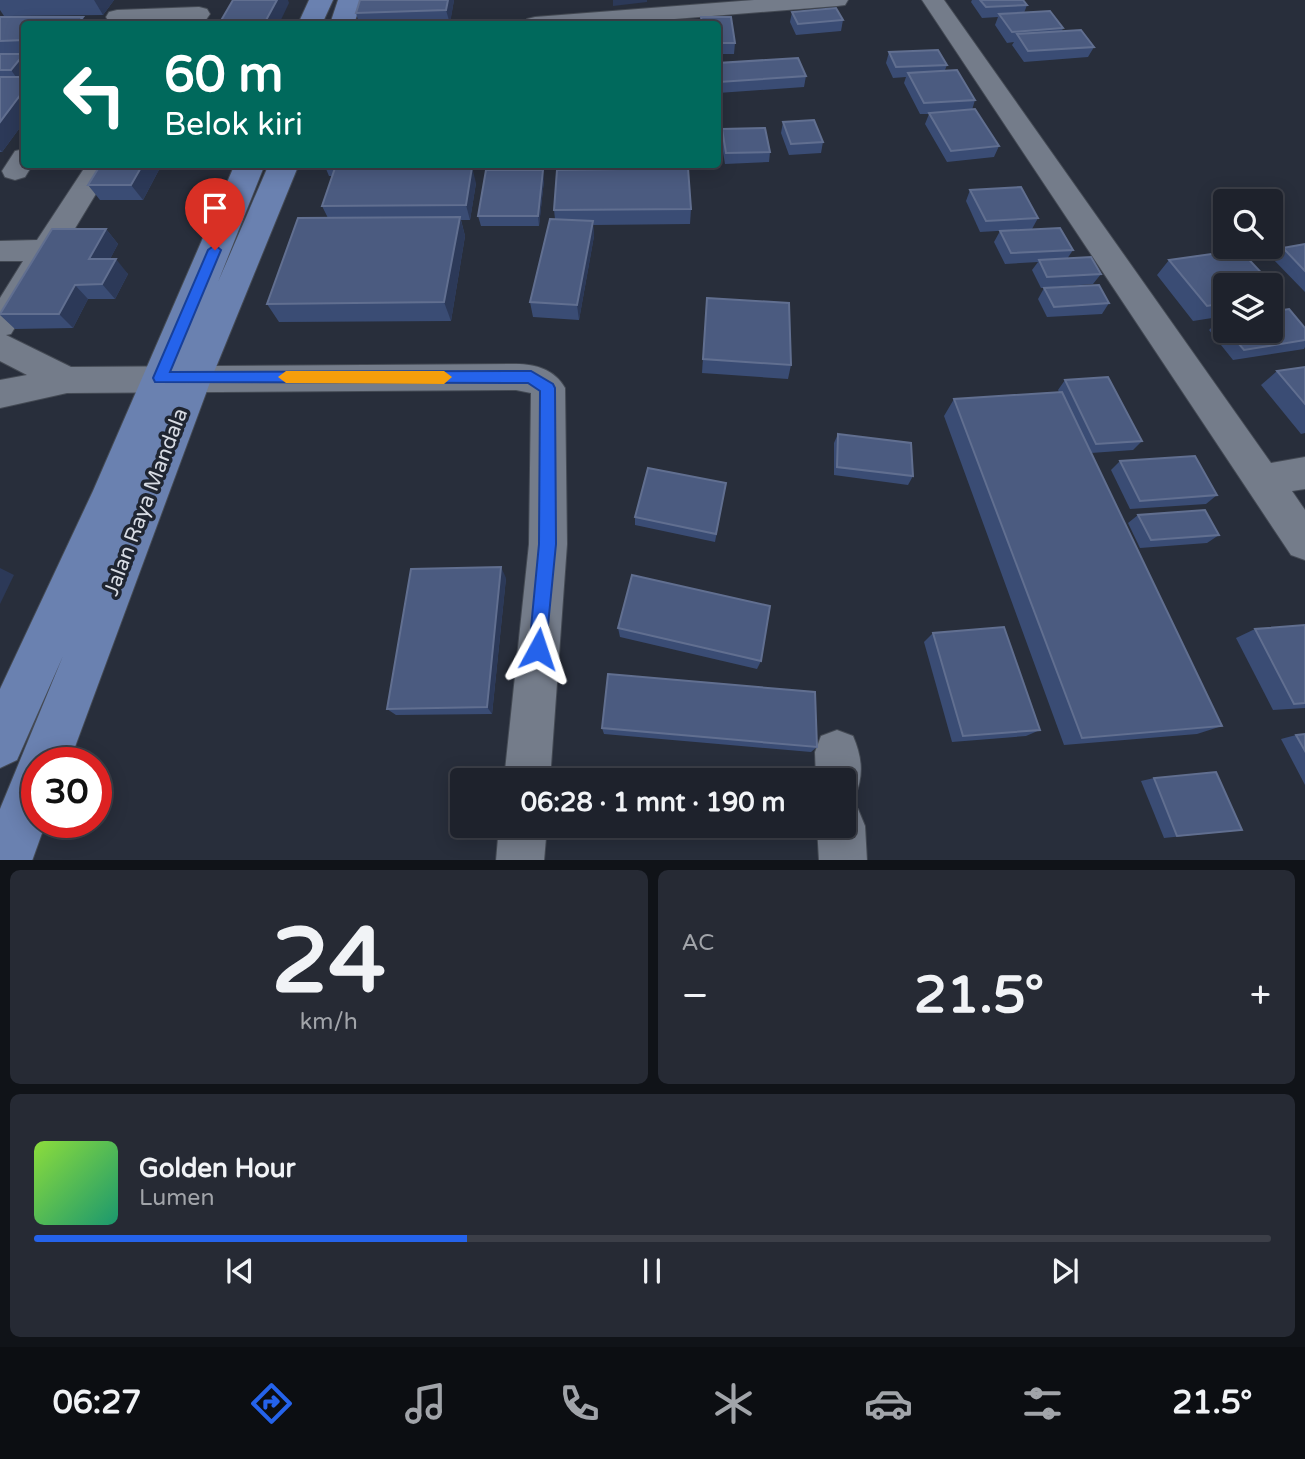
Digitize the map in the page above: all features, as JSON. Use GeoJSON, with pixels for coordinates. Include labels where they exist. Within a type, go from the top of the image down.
{"type":"FeatureCollection","features":[{"type":"Feature","properties":{"kind":"highway"},"geometry":{"type":"LineString","coordinates":[[311,21],[321,0]]}},
{"type":"Feature","properties":{"kind":"highway"},"geometry":{"type":"LineString","coordinates":[[343,21],[349,0]]}},
{"type":"Feature","properties":{"kind":"highway","name":"Jalan Raya Mandala"},"geometry":{"type":"LineString","coordinates":[[50,747],[249,168]]}},
{"type":"Feature","properties":{"kind":"highway","name":"Jalan Raya Mandala"},"geometry":{"type":"LineString","coordinates":[[0,743],[282,168]]}},
{"type":"Feature","properties":{"kind":"highway"},"geometry":{"type":"LineString","coordinates":[[5,860],[21,820]]}},
{"type":"Feature","properties":{"kind":"street"},"geometry":{"type":"LineString","coordinates":[[574,21],[837,0]]}},
{"type":"Feature","properties":{"kind":"street"},"geometry":{"type":"LineString","coordinates":[[933,0],[1305,542]]}},
{"type":"Feature","properties":{"kind":"street"},"geometry":{"type":"LineString","coordinates":[[120,14],[198,13]]}},
{"type":"Feature","properties":{"kind":"street"},"geometry":{"type":"LineString","coordinates":[[0,325],[44,250],[98,168]]}},
{"type":"Feature","properties":{"kind":"street"},"geometry":{"type":"LineString","coordinates":[[0,251],[44,250]]}},
{"type":"Feature","properties":{"kind":"street"},"geometry":{"type":"LineString","coordinates":[[0,346],[68,380]]}},
{"type":"Feature","properties":{"kind":"street"},"geometry":{"type":"LineString","coordinates":[[0,394],[68,380],[177,378],[531,377],[548,388],[548,544],[528,768]]}},
{"type":"Feature","properties":{"kind":"street"},"geometry":{"type":"LineString","coordinates":[[1264,480],[1305,473]]}},
{"type":"Feature","properties":{"kind":"street"},"geometry":{"type":"LineString","coordinates":[[520,860],[522,838]]}},
{"type":"Feature","properties":{"kind":"street"},"geometry":{"type":"LineString","coordinates":[[842,838],[843,860]]}},
{"type":"Feature","properties":{"kind":"building"},"geometry":{"type":"Polygon","coordinates":[[[233,0],[277,0],[266,21],[221,21],[233,0]]]}},
{"type":"Feature","properties":{"kind":"building"},"geometry":{"type":"Polygon","coordinates":[[[360,0],[448,0],[446,10],[356,13],[360,0]]]}},
{"type":"Feature","properties":{"kind":"building"},"geometry":{"type":"Polygon","coordinates":[[[980,0],[1023,0],[1027,5],[986,7],[980,0]]]}},
{"type":"Feature","properties":{"kind":"building"},"geometry":{"type":"Polygon","coordinates":[[[836,8],[843,20],[798,24],[792,12],[836,8]]]}},
{"type":"Feature","properties":{"kind":"building"},"geometry":{"type":"Polygon","coordinates":[[[1050,11],[1063,28],[1012,32],[999,14],[1050,11]]]}},
{"type":"Feature","properties":{"kind":"building"},"geometry":{"type":"Polygon","coordinates":[[[0,17],[83,17],[80,21],[21,21],[21,40],[0,41],[0,17]]]}},
{"type":"Feature","properties":{"kind":"building"},"geometry":{"type":"Polygon","coordinates":[[[701,17],[731,17],[735,43],[721,43],[721,21],[702,21],[701,17]]]}},
{"type":"Feature","properties":{"kind":"building"},"geometry":{"type":"Polygon","coordinates":[[[1081,30],[1094,47],[1028,51],[1017,34],[1081,30]]]}},
{"type":"Feature","properties":{"kind":"building"},"geometry":{"type":"Polygon","coordinates":[[[938,50],[947,65],[896,67],[889,52],[938,50]]]}},
{"type":"Feature","properties":{"kind":"building"},"geometry":{"type":"Polygon","coordinates":[[[0,54],[21,54],[11,70],[0,70],[0,54]]]}},
{"type":"Feature","properties":{"kind":"building"},"geometry":{"type":"Polygon","coordinates":[[[798,58],[806,76],[721,82],[721,63],[798,58]]]}},
{"type":"Feature","properties":{"kind":"building"},"geometry":{"type":"Polygon","coordinates":[[[957,70],[975,100],[924,103],[908,73],[957,70]]]}},
{"type":"Feature","properties":{"kind":"building"},"geometry":{"type":"Polygon","coordinates":[[[0,77],[21,77],[21,94],[0,122],[0,77]]]}},
{"type":"Feature","properties":{"kind":"building"},"geometry":{"type":"Polygon","coordinates":[[[975,109],[999,146],[951,151],[929,113],[975,109]]]}},
{"type":"Feature","properties":{"kind":"building"},"geometry":{"type":"Polygon","coordinates":[[[814,120],[823,142],[791,144],[783,122],[814,120]]]}},
{"type":"Feature","properties":{"kind":"building"},"geometry":{"type":"Polygon","coordinates":[[[765,128],[770,152],[726,153],[722,129],[765,128]]]}},
{"type":"Feature","properties":{"kind":"building"},"geometry":{"type":"Polygon","coordinates":[[[99,168],[141,168],[131,185],[88,185],[99,168]]]}},
{"type":"Feature","properties":{"kind":"building"},"geometry":{"type":"Polygon","coordinates":[[[335,168],[472,168],[466,205],[322,206],[335,168]]]}},
{"type":"Feature","properties":{"kind":"building"},"geometry":{"type":"Polygon","coordinates":[[[688,168],[691,209],[554,210],[557,170],[688,168]]]}},
{"type":"Feature","properties":{"kind":"building"},"geometry":{"type":"Polygon","coordinates":[[[486,170],[543,170],[538,216],[478,216],[486,170]]]}},
{"type":"Feature","properties":{"kind":"building"},"geometry":{"type":"Polygon","coordinates":[[[1021,187],[1038,218],[986,221],[970,190],[1021,187]]]}},
{"type":"Feature","properties":{"kind":"building"},"geometry":{"type":"Polygon","coordinates":[[[460,217],[444,302],[267,304],[298,218],[460,217]]]}},
{"type":"Feature","properties":{"kind":"building"},"geometry":{"type":"Polygon","coordinates":[[[550,219],[593,221],[577,305],[530,302],[550,219]]]}},
{"type":"Feature","properties":{"kind":"building"},"geometry":{"type":"Polygon","coordinates":[[[1060,228],[1073,250],[1011,253],[1000,231],[1060,228]]]}},
{"type":"Feature","properties":{"kind":"building"},"geometry":{"type":"Polygon","coordinates":[[[52,229],[106,229],[89,259],[116,259],[102,284],[75,285],[59,314],[0,314],[52,229]]]}},
{"type":"Feature","properties":{"kind":"building"},"geometry":{"type":"Polygon","coordinates":[[[1305,244],[1305,271],[1283,248],[1305,244]]]}},
{"type":"Feature","properties":{"kind":"building"},"geometry":{"type":"Polygon","coordinates":[[[1213,254],[1213,259],[1248,259],[1261,273],[1213,273],[1213,305],[1207,306],[1169,260],[1213,254]]]}},
{"type":"Feature","properties":{"kind":"building"},"geometry":{"type":"Polygon","coordinates":[[[1091,257],[1101,274],[1047,277],[1039,260],[1091,257]]]}},
{"type":"Feature","properties":{"kind":"building"},"geometry":{"type":"Polygon","coordinates":[[[1099,285],[1109,303],[1054,307],[1044,288],[1099,285]]]}},
{"type":"Feature","properties":{"kind":"building"},"geometry":{"type":"Polygon","coordinates":[[[707,298],[789,303],[791,365],[703,359],[707,298]]]}},
{"type":"Feature","properties":{"kind":"building"},"geometry":{"type":"Polygon","coordinates":[[[1289,309],[1305,328],[1305,340],[1244,350],[1238,343],[1283,343],[1283,310],[1289,309]]]}},
{"type":"Feature","properties":{"kind":"building"},"geometry":{"type":"Polygon","coordinates":[[[1305,367],[1305,404],[1277,371],[1305,367]]]}},
{"type":"Feature","properties":{"kind":"building"},"geometry":{"type":"Polygon","coordinates":[[[1108,377],[1142,441],[1096,444],[1065,380],[1108,377]]]}},
{"type":"Feature","properties":{"kind":"building"},"geometry":{"type":"Polygon","coordinates":[[[1062,392],[1222,726],[1082,738],[954,399],[1062,392]]]}},
{"type":"Feature","properties":{"kind":"building"},"geometry":{"type":"Polygon","coordinates":[[[838,434],[911,443],[913,476],[837,467],[838,434]]]}},
{"type":"Feature","properties":{"kind":"building"},"geometry":{"type":"Polygon","coordinates":[[[1195,456],[1217,495],[1140,501],[1120,461],[1195,456]]]}},
{"type":"Feature","properties":{"kind":"building"},"geometry":{"type":"Polygon","coordinates":[[[648,468],[726,483],[716,534],[635,517],[648,468]]]}},
{"type":"Feature","properties":{"kind":"building"},"geometry":{"type":"Polygon","coordinates":[[[1205,510],[1219,535],[1151,540],[1138,515],[1205,510]]]}},
{"type":"Feature","properties":{"kind":"building"},"geometry":{"type":"Polygon","coordinates":[[[501,567],[487,707],[387,709],[411,569],[501,567]]]}},
{"type":"Feature","properties":{"kind":"building"},"geometry":{"type":"Polygon","coordinates":[[[632,575],[770,606],[761,661],[618,628],[632,575]]]}},
{"type":"Feature","properties":{"kind":"building"},"geometry":{"type":"Polygon","coordinates":[[[1305,625],[1305,703],[1294,704],[1255,629],[1305,625]]]}},
{"type":"Feature","properties":{"kind":"building"},"geometry":{"type":"Polygon","coordinates":[[[1004,627],[1040,730],[963,736],[933,633],[1004,627]]]}},
{"type":"Feature","properties":{"kind":"building"},"geometry":{"type":"Polygon","coordinates":[[[608,674],[815,692],[817,747],[602,728],[608,674]]]}},
{"type":"Feature","properties":{"kind":"building"},"geometry":{"type":"Polygon","coordinates":[[[1305,734],[1305,751],[1296,735],[1305,734]]]}},
{"type":"Feature","properties":{"kind":"building"},"geometry":{"type":"Polygon","coordinates":[[[1216,772],[1242,830],[1177,836],[1154,778],[1216,772]]]}},
{"type":"Feature","properties":{"kind":"slow traffic"},"geometry":{"type":"LineString","coordinates":[[286,377],[444,377]]}},
{"type":"Feature","properties":{"kind":"route"},"geometry":{"type":"LineString","coordinates":[[215,250],[160,378],[531,377],[548,388],[548,544],[538,649]]}}]}
